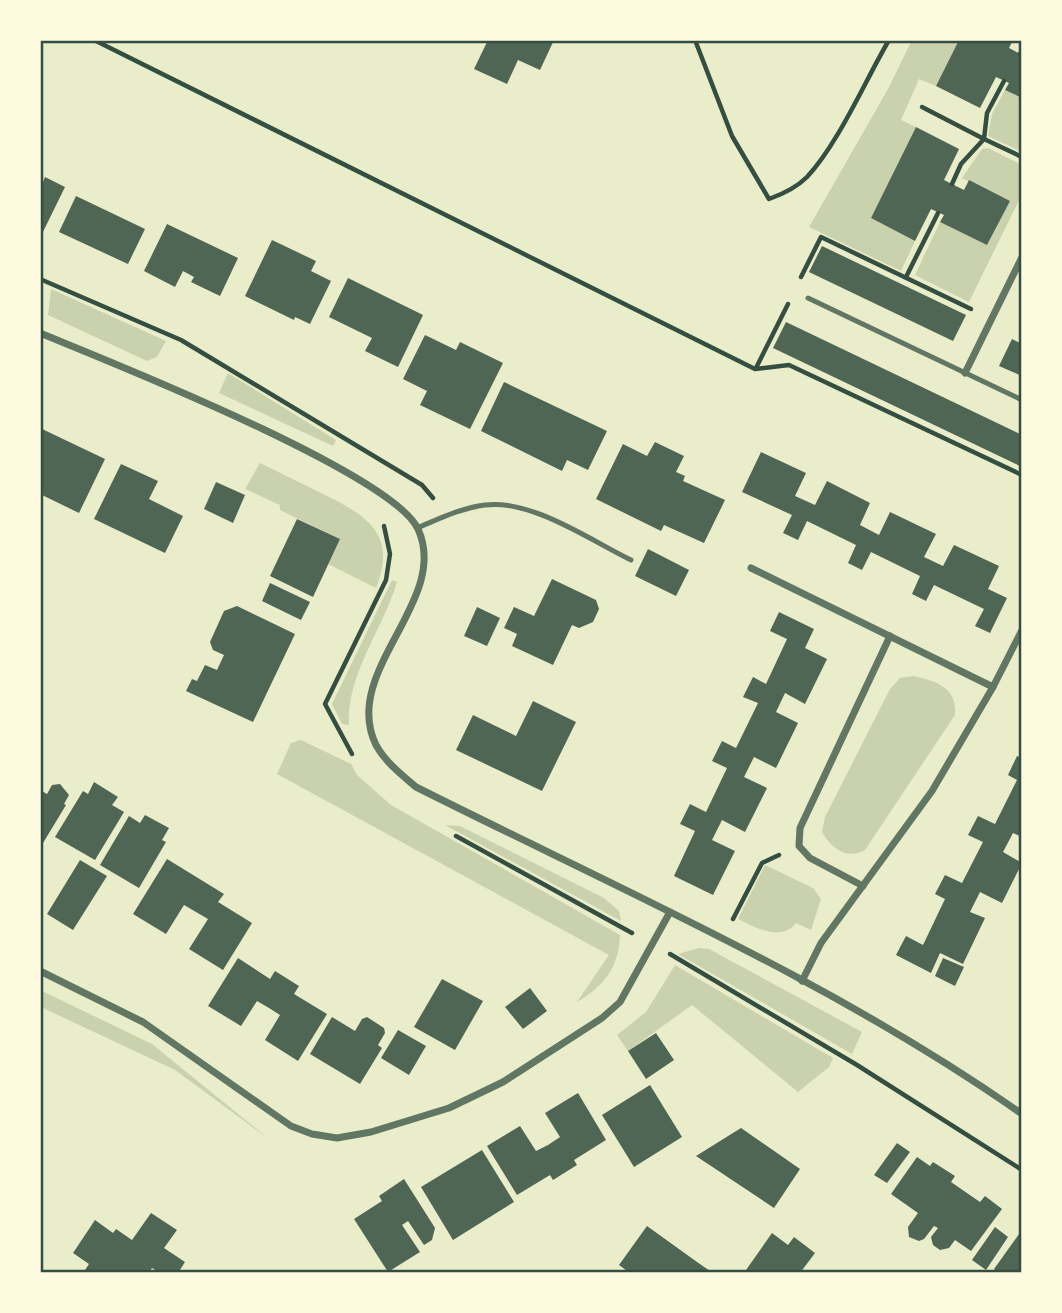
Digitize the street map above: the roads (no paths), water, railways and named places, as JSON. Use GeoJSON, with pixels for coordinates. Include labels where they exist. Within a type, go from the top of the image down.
{"type":"FeatureCollection","features":[{"type":"Feature","properties":{"kind":"street"},"geometry":{"type":"LineString","coordinates":[[965,373],[1022,257]]}},
{"type":"Feature","properties":{"kind":"street"},"geometry":{"type":"LineString","coordinates":[[40,333],[145,375],[374,487],[397,503],[417,528],[422,543],[423,575],[375,680],[370,701],[370,722],[376,744],[393,767],[416,787],[670,912],[881,1023],[1022,1114]]}},
{"type":"Feature","properties":{"kind":"street"},"geometry":{"type":"LineString","coordinates":[[751,568],[993,687]]}},
{"type":"Feature","properties":{"kind":"street"},"geometry":{"type":"LineString","coordinates":[[802,981],[821,943],[932,791],[993,687],[1022,630]]}},
{"type":"Feature","properties":{"kind":"street"},"geometry":{"type":"LineString","coordinates":[[863,886],[810,858],[799,846],[800,828],[890,636]]}},
{"type":"Feature","properties":{"kind":"street"},"geometry":{"type":"LineString","coordinates":[[40,971],[143,1022],[291,1126],[312,1134],[337,1138],[381,1129],[449,1108],[503,1082],[602,1018],[620,1002],[634,981],[670,912]]}},
{"type":"Feature","properties":{"kind":"lane"},"geometry":{"type":"LineString","coordinates":[[808,298],[1022,400]]}},
{"type":"Feature","properties":{"kind":"lane"},"geometry":{"type":"LineString","coordinates":[[417,528],[466,509],[504,505],[530,510],[631,560]]}}]}
